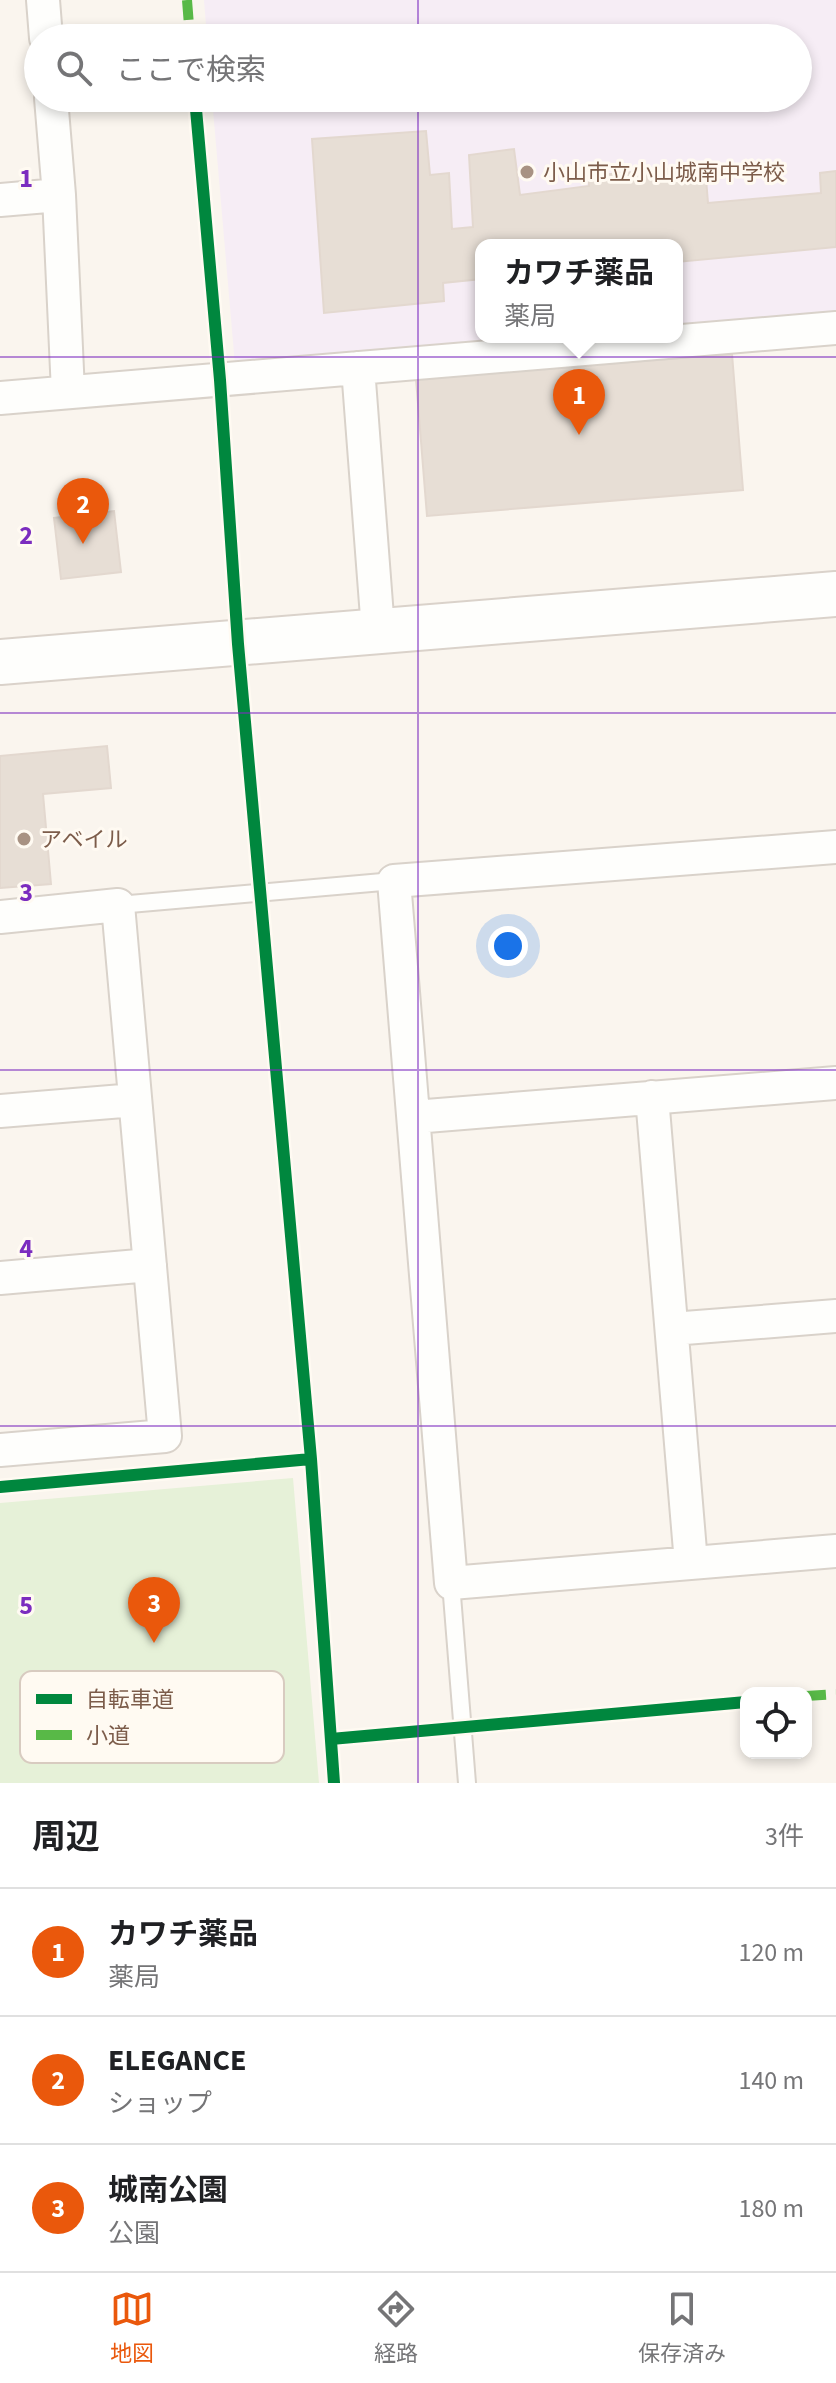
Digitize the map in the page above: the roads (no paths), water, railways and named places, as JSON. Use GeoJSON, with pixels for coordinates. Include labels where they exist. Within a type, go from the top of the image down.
{"type":"FeatureCollection","features":[{"type":"Feature","properties":{"kind":"street"},"geometry":{"type":"LineString","coordinates":[[43,0],[45,24]]}},
{"type":"Feature","properties":{"kind":"street"},"geometry":{"type":"LineString","coordinates":[[52,112],[68,392]]}},
{"type":"Feature","properties":{"kind":"street"},"geometry":{"type":"LineString","coordinates":[[0,200],[59,195]]}},
{"type":"Feature","properties":{"kind":"street"},"geometry":{"type":"LineString","coordinates":[[683,341],[836,328]]}},
{"type":"Feature","properties":{"kind":"street"},"geometry":{"type":"LineString","coordinates":[[0,398],[657,343]]}},
{"type":"Feature","properties":{"kind":"street"},"geometry":{"type":"LineString","coordinates":[[358,368],[378,630]]}},
{"type":"Feature","properties":{"kind":"street"},"geometry":{"type":"LineString","coordinates":[[0,662],[836,594]]}},
{"type":"Feature","properties":{"kind":"street"},"geometry":{"type":"LineString","coordinates":[[836,847],[394,881],[451,1583],[836,1551]]}},
{"type":"Feature","properties":{"kind":"street"},"geometry":{"type":"LineString","coordinates":[[0,917],[118,905],[165,1436],[0,1450]]}},
{"type":"Feature","properties":{"kind":"street"},"geometry":{"type":"LineString","coordinates":[[414,1117],[836,1083]]}},
{"type":"Feature","properties":{"kind":"street"},"geometry":{"type":"LineString","coordinates":[[652,1097],[691,1563]]}},
{"type":"Feature","properties":{"kind":"street"},"geometry":{"type":"LineString","coordinates":[[0,1111],[135,1100]]}},
{"type":"Feature","properties":{"kind":"street"},"geometry":{"type":"LineString","coordinates":[[0,1278],[150,1265]]}},
{"type":"Feature","properties":{"kind":"street"},"geometry":{"type":"LineString","coordinates":[[672,1329],[836,1316]]}},
{"type":"Feature","properties":{"kind":"lane"},"geometry":{"type":"LineString","coordinates":[[118,905],[394,881]]}},
{"type":"Feature","properties":{"kind":"lane"},"geometry":{"type":"LineString","coordinates":[[451,1583],[467,1783]]}},
{"type":"Feature","properties":{"kind":"place","name":"小山市立小山城南中学校"},"geometry":{"type":"Point","coordinates":[527,172]}},
{"type":"Feature","properties":{"kind":"place","name":"カワチ薬品"},"geometry":{"type":"Point","coordinates":[579,435]}},
{"type":"Feature","properties":{"kind":"place","name":"ELEGANCE"},"geometry":{"type":"Point","coordinates":[83,544]}},
{"type":"Feature","properties":{"kind":"place","name":"アベイル"},"geometry":{"type":"Point","coordinates":[24,839]}},
{"type":"Feature","properties":{"kind":"place","name":"城南公園"},"geometry":{"type":"Point","coordinates":[154,1643]}}]}
